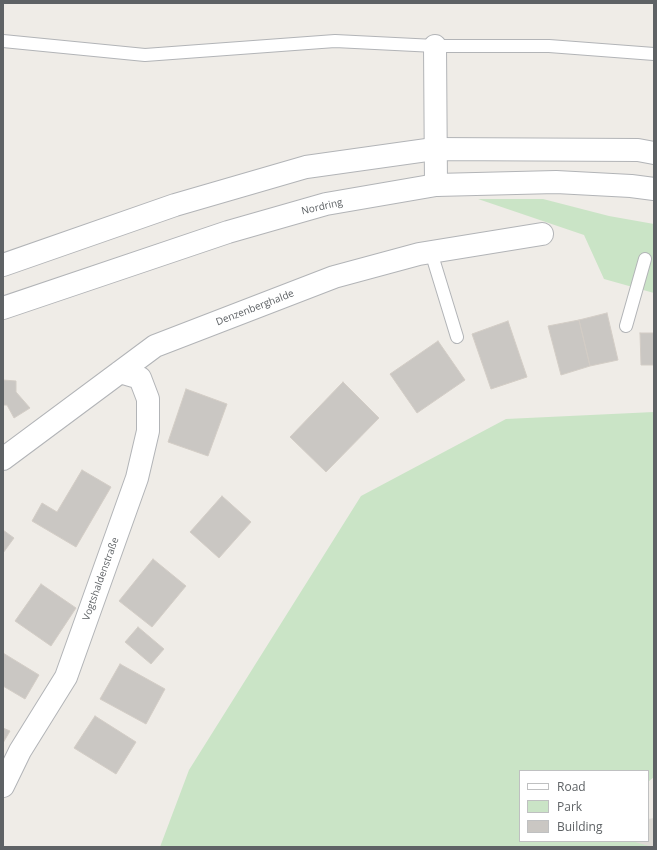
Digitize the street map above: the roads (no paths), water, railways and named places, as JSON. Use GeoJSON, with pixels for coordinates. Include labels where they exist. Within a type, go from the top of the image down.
{"type":"FeatureCollection","features":[{"type":"Feature","properties":{"kind":"street"},"geometry":{"type":"LineString","coordinates":[[435,46],[434,149],[436,185]]}},
{"type":"Feature","properties":{"kind":"street"},"geometry":{"type":"LineString","coordinates":[[3,265],[175,205],[306,167],[434,149],[638,150],[654,153]]}},
{"type":"Feature","properties":{"kind":"street","name":"Nordring"},"geometry":{"type":"LineString","coordinates":[[3,308],[228,232],[326,204],[436,185],[556,182],[630,186],[654,189]]}},
{"type":"Feature","properties":{"kind":"street","name":"Denzenberghalde"},"geometry":{"type":"LineString","coordinates":[[3,459],[155,346],[334,277],[419,254],[542,234]]}},
{"type":"Feature","properties":{"kind":"street","name":"Vogtshaldenstraße"},"geometry":{"type":"LineString","coordinates":[[3,786],[20,751],[66,676],[136,478],[148,431],[148,399],[140,378],[120,372]]}},
{"type":"Feature","properties":{"kind":"lane"},"geometry":{"type":"LineString","coordinates":[[3,41],[145,55],[335,41],[435,46],[549,46],[654,54]]}},
{"type":"Feature","properties":{"kind":"lane"},"geometry":{"type":"LineString","coordinates":[[431,252],[457,337]]}},
{"type":"Feature","properties":{"kind":"lane"},"geometry":{"type":"LineString","coordinates":[[626,326],[645,259]]}}]}
